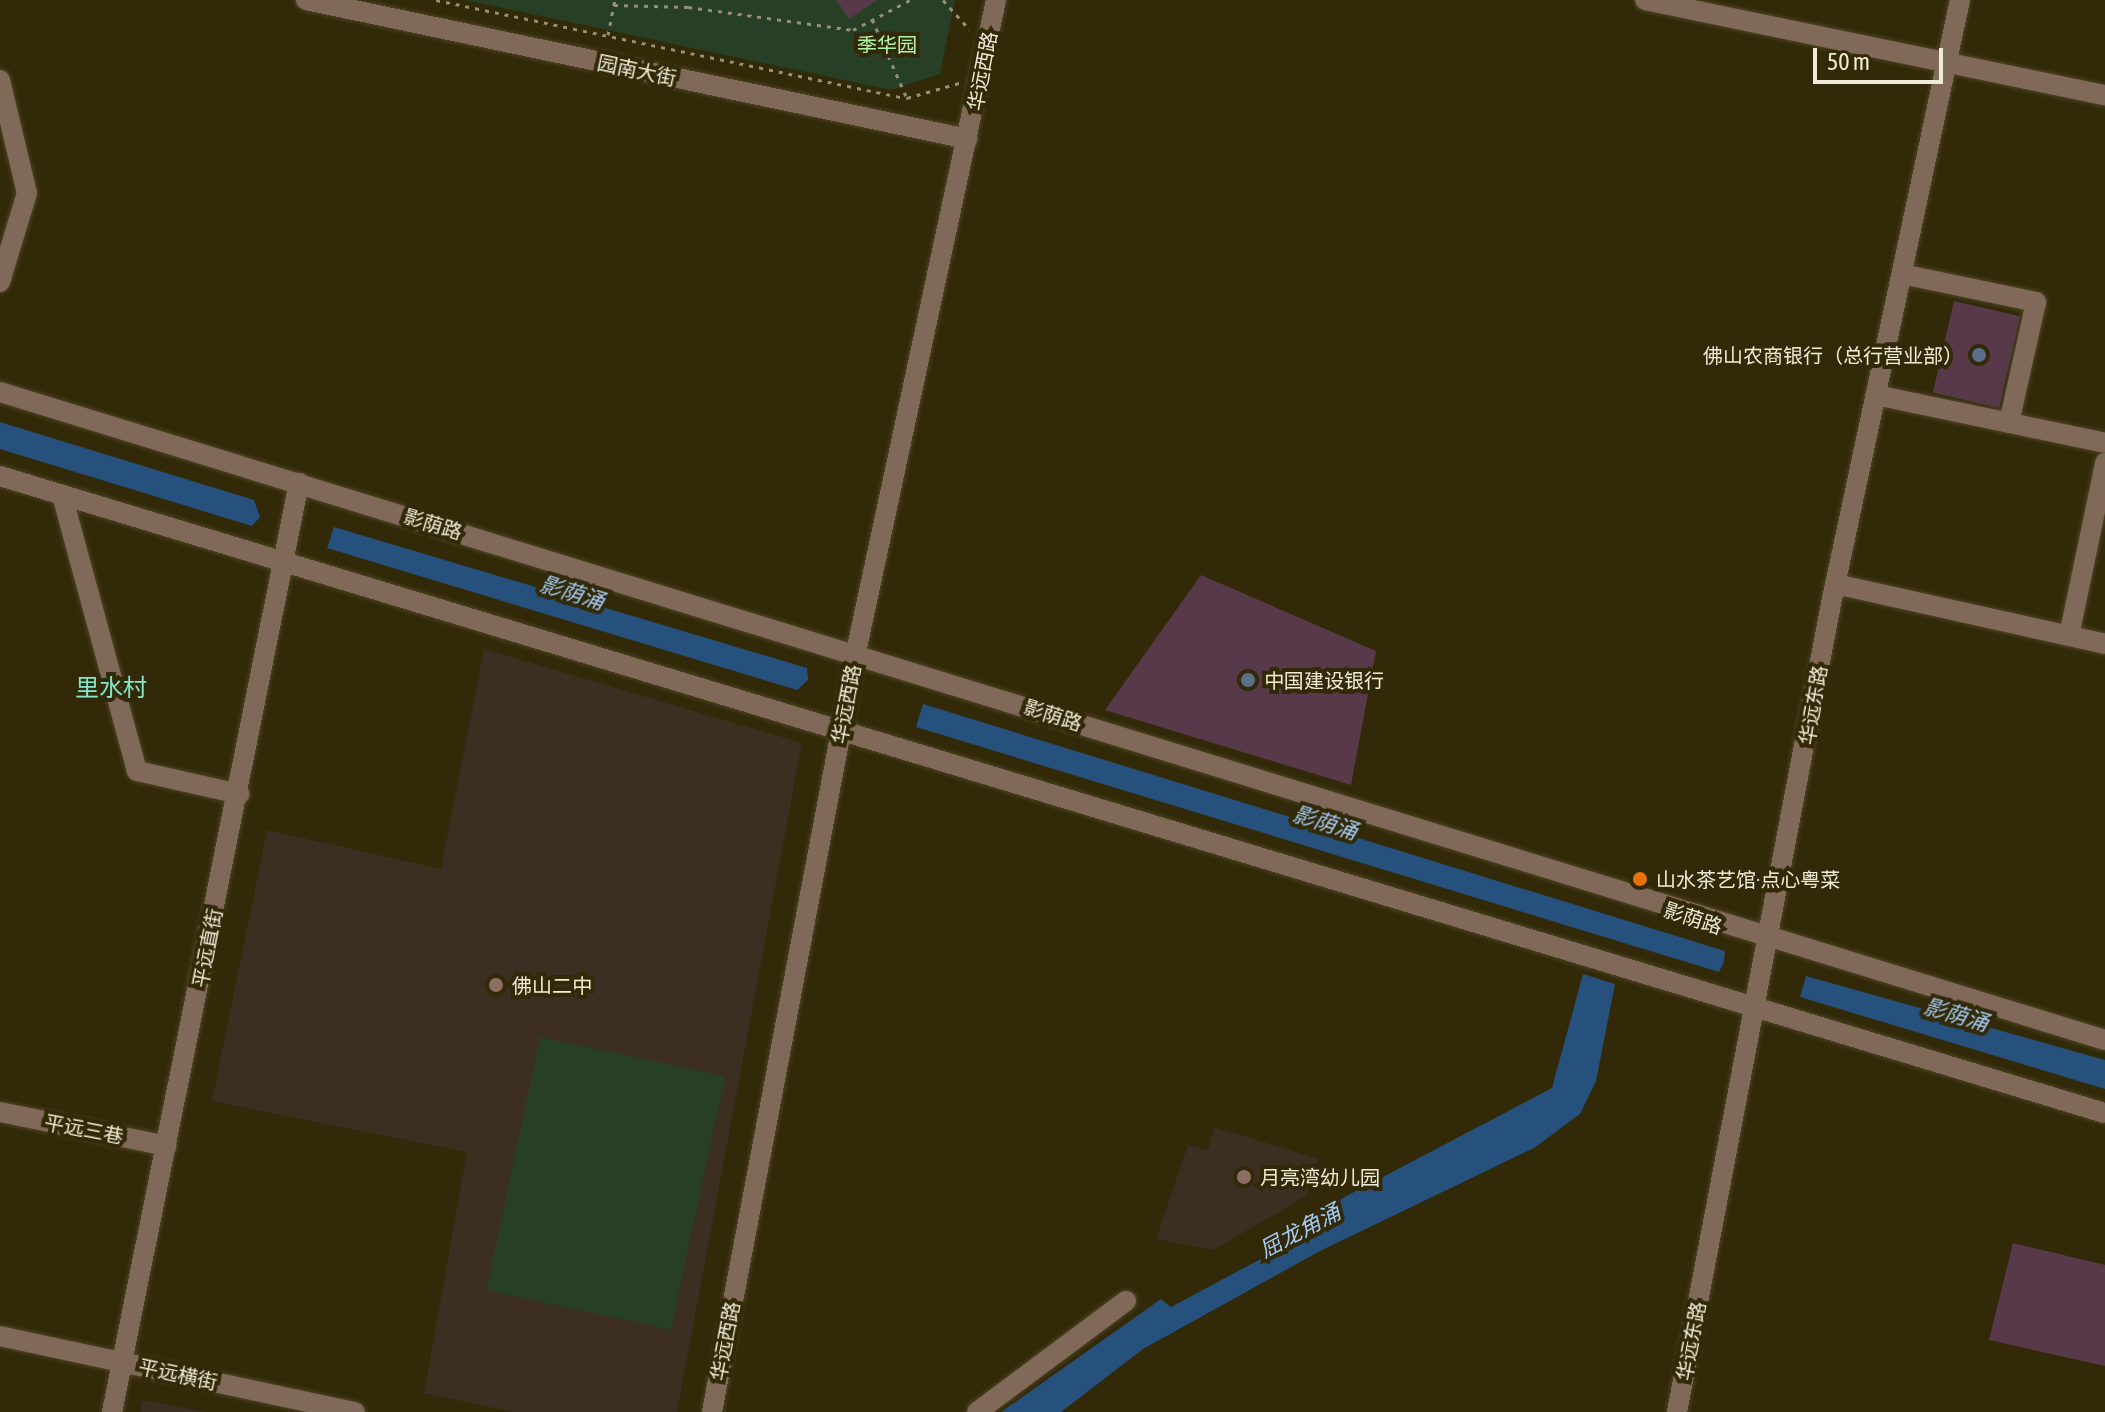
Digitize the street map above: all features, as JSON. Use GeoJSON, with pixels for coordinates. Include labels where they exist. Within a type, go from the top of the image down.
{"type":"FeatureCollection","features":[{"type":"Feature","properties":{"kind":"street","name":"园南大街"},"geometry":{"type":"LineString","coordinates":[[306,0],[968,139]]}},
{"type":"Feature","properties":{"kind":"street","name":"华远西路"},"geometry":{"type":"LineString","coordinates":[[712,1412],[856,652],[996,0]]}},
{"type":"Feature","properties":{"kind":"street"},"geometry":{"type":"LineString","coordinates":[[1645,0],[2105,95]]}},
{"type":"Feature","properties":{"kind":"street","name":"华远东路"},"geometry":{"type":"LineString","coordinates":[[1677,1412],[1770,942],[1835,584],[1960,0]]}},
{"type":"Feature","properties":{"kind":"street"},"geometry":{"type":"LineString","coordinates":[[0,80],[27,193],[0,282]]}},
{"type":"Feature","properties":{"kind":"street"},"geometry":{"type":"LineString","coordinates":[[1902,274],[2036,302],[2009,423]]}},
{"type":"Feature","properties":{"kind":"street","name":"影荫路"},"geometry":{"type":"LineString","coordinates":[[0,392],[298,490],[856,652],[1770,942],[2105,1040]]}},
{"type":"Feature","properties":{"kind":"street"},"geometry":{"type":"LineString","coordinates":[[1876,395],[2105,443]]}},
{"type":"Feature","properties":{"kind":"street"},"geometry":{"type":"LineString","coordinates":[[2069,636],[2105,463]]}},
{"type":"Feature","properties":{"kind":"street"},"geometry":{"type":"LineString","coordinates":[[0,476],[287,554],[841,733],[1756,1013],[2105,1113]]}},
{"type":"Feature","properties":{"kind":"street","name":"平远直街"},"geometry":{"type":"LineString","coordinates":[[112,1412],[298,490]]}},
{"type":"Feature","properties":{"kind":"street"},"geometry":{"type":"LineString","coordinates":[[62,495],[137,771],[239,794]]}},
{"type":"Feature","properties":{"kind":"street"},"geometry":{"type":"LineString","coordinates":[[1835,584],[2105,644]]}},
{"type":"Feature","properties":{"kind":"street","name":"平远三巷"},"geometry":{"type":"LineString","coordinates":[[0,1112],[167,1146]]}},
{"type":"Feature","properties":{"kind":"street"},"geometry":{"type":"LineString","coordinates":[[977,1412],[1126,1301]]}},
{"type":"Feature","properties":{"kind":"street","name":"平远横街"},"geometry":{"type":"LineString","coordinates":[[0,1336],[353,1412]]}},
{"type":"Feature","properties":{"kind":"path"},"geometry":{"type":"LineString","coordinates":[[436,0],[907,98],[954,87]]}},
{"type":"Feature","properties":{"kind":"path"},"geometry":{"type":"LineString","coordinates":[[608,36],[615,3],[688,7],[853,30],[910,0]]}},
{"type":"Feature","properties":{"kind":"path"},"geometry":{"type":"LineString","coordinates":[[943,0],[977,38]]}},
{"type":"Feature","properties":{"kind":"path"},"geometry":{"type":"LineString","coordinates":[[872,19],[907,98]]}},
{"type":"Feature","properties":{"kind":"shaded area","name":"佛山二中"},"geometry":{"type":"Polygon","coordinates":[[[484,649],[802,743],[677,1412],[512,1412],[424,1393],[467,1152],[212,1101],[267,830],[441,869],[484,649]]]}},
{"type":"Feature","properties":{"kind":"shaded area","name":"月亮湾幼儿园"},"geometry":{"type":"Polygon","coordinates":[[[1214,1127],[1318,1159],[1306,1196],[1213,1250],[1156,1239],[1188,1145],[1208,1150],[1214,1127]]]}},
{"type":"Feature","properties":{"kind":"shaded area"},"geometry":{"type":"Polygon","coordinates":[[[143,1400],[206,1412],[140,1412],[143,1400]]]}},
{"type":"Feature","properties":{"kind":"green space","name":"季华园"},"geometry":{"type":"Polygon","coordinates":[[[465,0],[955,0],[940,74],[891,90],[465,0]]]}},
{"type":"Feature","properties":{"kind":"green space"},"geometry":{"type":"Polygon","coordinates":[[[540,1037],[725,1076],[671,1330],[486,1290],[540,1037]]]}},
{"type":"Feature","properties":{"kind":"water"},"geometry":{"type":"Polygon","coordinates":[[[0,422],[254,500],[260,517],[252,526],[0,449],[0,422]]]}},
{"type":"Feature","properties":{"kind":"water"},"geometry":{"type":"Polygon","coordinates":[[[334,527],[807,668],[808,680],[797,690],[327,548],[334,527]]]}},
{"type":"Feature","properties":{"kind":"water"},"geometry":{"type":"Polygon","coordinates":[[[923,704],[1725,951],[1724,962],[1719,972],[916,727],[923,704]]]}},
{"type":"Feature","properties":{"kind":"water"},"geometry":{"type":"Polygon","coordinates":[[[1583,974],[1615,984],[1596,1081],[1580,1114],[1534,1148],[1320,1251],[1143,1349],[1061,1412],[1001,1412],[1161,1299],[1171,1307],[1326,1224],[1318,1211],[1552,1088],[1583,974]]]}},
{"type":"Feature","properties":{"kind":"water"},"geometry":{"type":"Polygon","coordinates":[[[1806,976],[2105,1060],[2105,1089],[1800,997],[1806,976]]]}},
{"type":"Feature","properties":{"kind":"building"},"geometry":{"type":"Polygon","coordinates":[[[836,0],[877,0],[849,19],[836,0]]]}},
{"type":"Feature","properties":{"kind":"building","name":"佛山农商银行（总行营业部）"},"geometry":{"type":"Polygon","coordinates":[[[1954,301],[2020,316],[1999,408],[1933,393],[1954,301]]]}},
{"type":"Feature","properties":{"kind":"building","name":"中国建设银行"},"geometry":{"type":"Polygon","coordinates":[[[1201,575],[1376,651],[1351,785],[1105,710],[1201,575]]]}},
{"type":"Feature","properties":{"kind":"building"},"geometry":{"type":"Polygon","coordinates":[[[2013,1243],[2105,1265],[2105,1366],[1989,1340],[2013,1243]]]}},
{"type":"Feature","properties":{"kind":"place","name":"佛山农商银行（总行营业部）"},"geometry":{"type":"Point","coordinates":[1979,355]}},
{"type":"Feature","properties":{"kind":"place","name":"中国建设银行"},"geometry":{"type":"Point","coordinates":[1248,680]}},
{"type":"Feature","properties":{"kind":"place","name":"山水茶艺馆·点心粤菜"},"geometry":{"type":"Point","coordinates":[1640,879]}},
{"type":"Feature","properties":{"kind":"place","name":"佛山二中"},"geometry":{"type":"Point","coordinates":[496,985]}},
{"type":"Feature","properties":{"kind":"place","name":"月亮湾幼儿园"},"geometry":{"type":"Point","coordinates":[1244,1177]}},
{"type":"Feature","properties":{"kind":"district","name":"里水村"},"geometry":{"type":"Point","coordinates":[111,688]}},
{"type":"Feature","properties":{"kind":"water label","name":"影荫涌"},"geometry":{"type":"Point","coordinates":[572,593]}},
{"type":"Feature","properties":{"kind":"water label","name":"影荫涌"},"geometry":{"type":"Point","coordinates":[1325,823]}},
{"type":"Feature","properties":{"kind":"water label","name":"影荫涌"},"geometry":{"type":"Point","coordinates":[1956,1015]}},
{"type":"Feature","properties":{"kind":"water label","name":"屈龙角涌"},"geometry":{"type":"Point","coordinates":[1300,1231]}}]}
